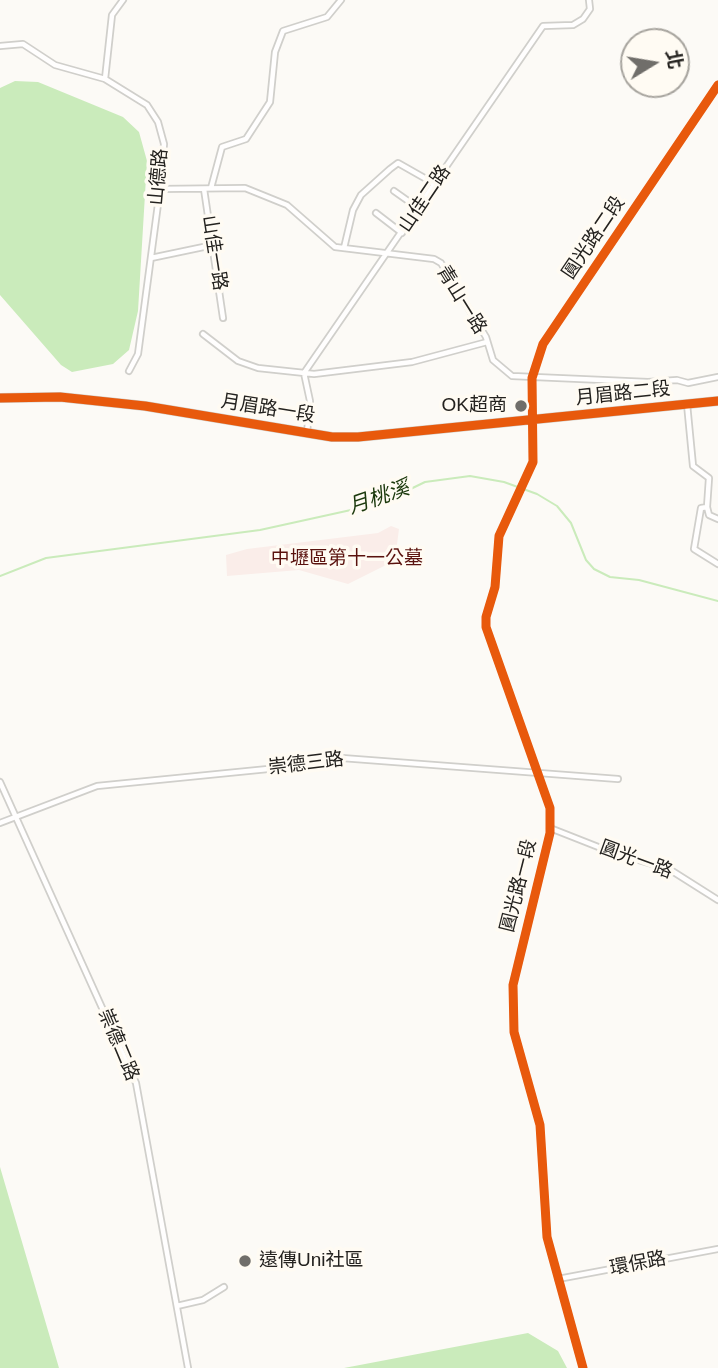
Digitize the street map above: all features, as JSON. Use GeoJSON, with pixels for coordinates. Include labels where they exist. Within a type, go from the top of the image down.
{"type":"FeatureCollection","features":[{"type":"Feature","properties":{"kind":"street"},"geometry":{"type":"LineString","coordinates":[[105,79],[113,15],[122,0]]}},
{"type":"Feature","properties":{"kind":"street","name":"山佳一路"},"geometry":{"type":"LineString","coordinates":[[211,188],[222,147],[246,139],[270,102],[275,52],[282,31],[327,18],[341,0]]}},
{"type":"Feature","properties":{"kind":"street","name":"山佳二路"},"geometry":{"type":"LineString","coordinates":[[304,373],[543,26],[573,25],[583,19],[590,9],[589,0]]}},
{"type":"Feature","properties":{"kind":"street","name":"山德路"},"geometry":{"type":"LineString","coordinates":[[0,46],[23,44],[55,65],[105,79],[139,99],[158,122],[164,144],[152,258],[138,354],[128,371]]}},
{"type":"Feature","properties":{"kind":"street","name":"圓光路二段"},"geometry":{"type":"LineString","coordinates":[[532,422],[532,378],[543,344],[718,85]]}},
{"type":"Feature","properties":{"kind":"street"},"geometry":{"type":"LineString","coordinates":[[344,248],[353,210],[361,195],[398,163],[435,184]]}},
{"type":"Feature","properties":{"kind":"street","name":"青山一路"},"geometry":{"type":"LineString","coordinates":[[160,189],[245,188],[279,200],[335,247],[428,258],[441,263],[487,342],[493,360],[512,376],[648,382],[677,380],[688,383],[718,377]]}},
{"type":"Feature","properties":{"kind":"street","name":"山佳一路"},"geometry":{"type":"LineString","coordinates":[[204,189],[223,318]]}},
{"type":"Feature","properties":{"kind":"street"},"geometry":{"type":"LineString","coordinates":[[394,191],[418,208]]}},
{"type":"Feature","properties":{"kind":"street"},"geometry":{"type":"LineString","coordinates":[[376,213],[402,233]]}},
{"type":"Feature","properties":{"kind":"street"},"geometry":{"type":"LineString","coordinates":[[152,258],[213,245]]}},
{"type":"Feature","properties":{"kind":"street"},"geometry":{"type":"LineString","coordinates":[[203,334],[238,361],[258,368],[324,374],[412,362],[487,342]]}},
{"type":"Feature","properties":{"kind":"street"},"geometry":{"type":"LineString","coordinates":[[304,373],[310,393],[307,433]]}},
{"type":"Feature","properties":{"kind":"street","name":"月眉路一段"},"geometry":{"type":"LineString","coordinates":[[0,398],[60,397],[145,406],[307,433],[358,437],[532,422]]}},
{"type":"Feature","properties":{"kind":"street","name":"月眉路二段"},"geometry":{"type":"LineString","coordinates":[[532,422],[718,401]]}},
{"type":"Feature","properties":{"kind":"street"},"geometry":{"type":"LineString","coordinates":[[687,404],[694,466],[709,478],[707,507],[709,515],[718,519]]}},
{"type":"Feature","properties":{"kind":"street","name":"圓光路一段"},"geometry":{"type":"LineString","coordinates":[[532,422],[533,462],[499,536],[495,587],[486,627],[547,793],[550,828],[513,985],[514,1032],[540,1125],[547,1237],[583,1368]]}},
{"type":"Feature","properties":{"kind":"street"},"geometry":{"type":"LineString","coordinates":[[707,507],[701,508],[694,549],[718,564]]}},
{"type":"Feature","properties":{"kind":"street","name":"崇德三路"},"geometry":{"type":"LineString","coordinates":[[0,823],[14,815],[97,786],[268,769],[342,758],[618,779]]}},
{"type":"Feature","properties":{"kind":"street","name":"崇德二路"},"geometry":{"type":"LineString","coordinates":[[0,782],[136,1083],[188,1368]]}},
{"type":"Feature","properties":{"kind":"street","name":"圓光一路"},"geometry":{"type":"LineString","coordinates":[[550,828],[611,852],[669,869],[718,900]]}},
{"type":"Feature","properties":{"kind":"street","name":"環保路"},"geometry":{"type":"LineString","coordinates":[[558,1279],[718,1249]]}},
{"type":"Feature","properties":{"kind":"street"},"geometry":{"type":"LineString","coordinates":[[177,1306],[203,1300],[224,1287]]}},
{"type":"Feature","properties":{"kind":"green space","name":"中壢區第十一公墓"},"geometry":{"type":"Polygon","coordinates":[[[391,526],[399,529],[396,552],[390,563],[348,584],[299,570],[227,576],[226,555],[247,549],[378,533],[391,526]]]}},
{"type":"Feature","properties":{"kind":"shaded area"},"geometry":{"type":"Polygon","coordinates":[[[15,81],[38,82],[123,117],[139,132],[147,161],[138,311],[129,350],[113,364],[72,372],[61,365],[0,295],[0,88],[15,81]]]}},
{"type":"Feature","properties":{"kind":"shaded area"},"geometry":{"type":"Polygon","coordinates":[[[0,1167],[59,1368],[0,1368],[0,1167]]]}},
{"type":"Feature","properties":{"kind":"shaded area"},"geometry":{"type":"Polygon","coordinates":[[[528,1333],[558,1351],[567,1368],[344,1368],[528,1333]]]}},
{"type":"Feature","properties":{"kind":"waterway","name":"月桃溪"},"geometry":{"type":"LineString","coordinates":[[0,576],[46,558],[260,530],[360,508],[392,498],[425,482],[470,476],[504,482],[537,494],[557,506],[571,523],[586,560],[594,569],[610,577],[639,580],[718,601]]}},
{"type":"Feature","properties":{"kind":"cycle path"},"geometry":{"type":"LineString","coordinates":[[583,1368],[547,1237],[540,1125],[514,1032],[513,985],[550,833],[550,808],[486,627],[486,617],[495,587],[499,536],[533,462],[532,378],[543,344],[718,85]]}},
{"type":"Feature","properties":{"kind":"cycle path"},"geometry":{"type":"LineString","coordinates":[[0,398],[60,397],[145,406],[332,437],[358,437],[718,401]]}},
{"type":"Feature","properties":{"kind":"place","name":"OK超商"},"geometry":{"type":"Point","coordinates":[521,406]}},
{"type":"Feature","properties":{"kind":"place","name":"遠傳Uni社區"},"geometry":{"type":"Point","coordinates":[245,1261]}}]}
